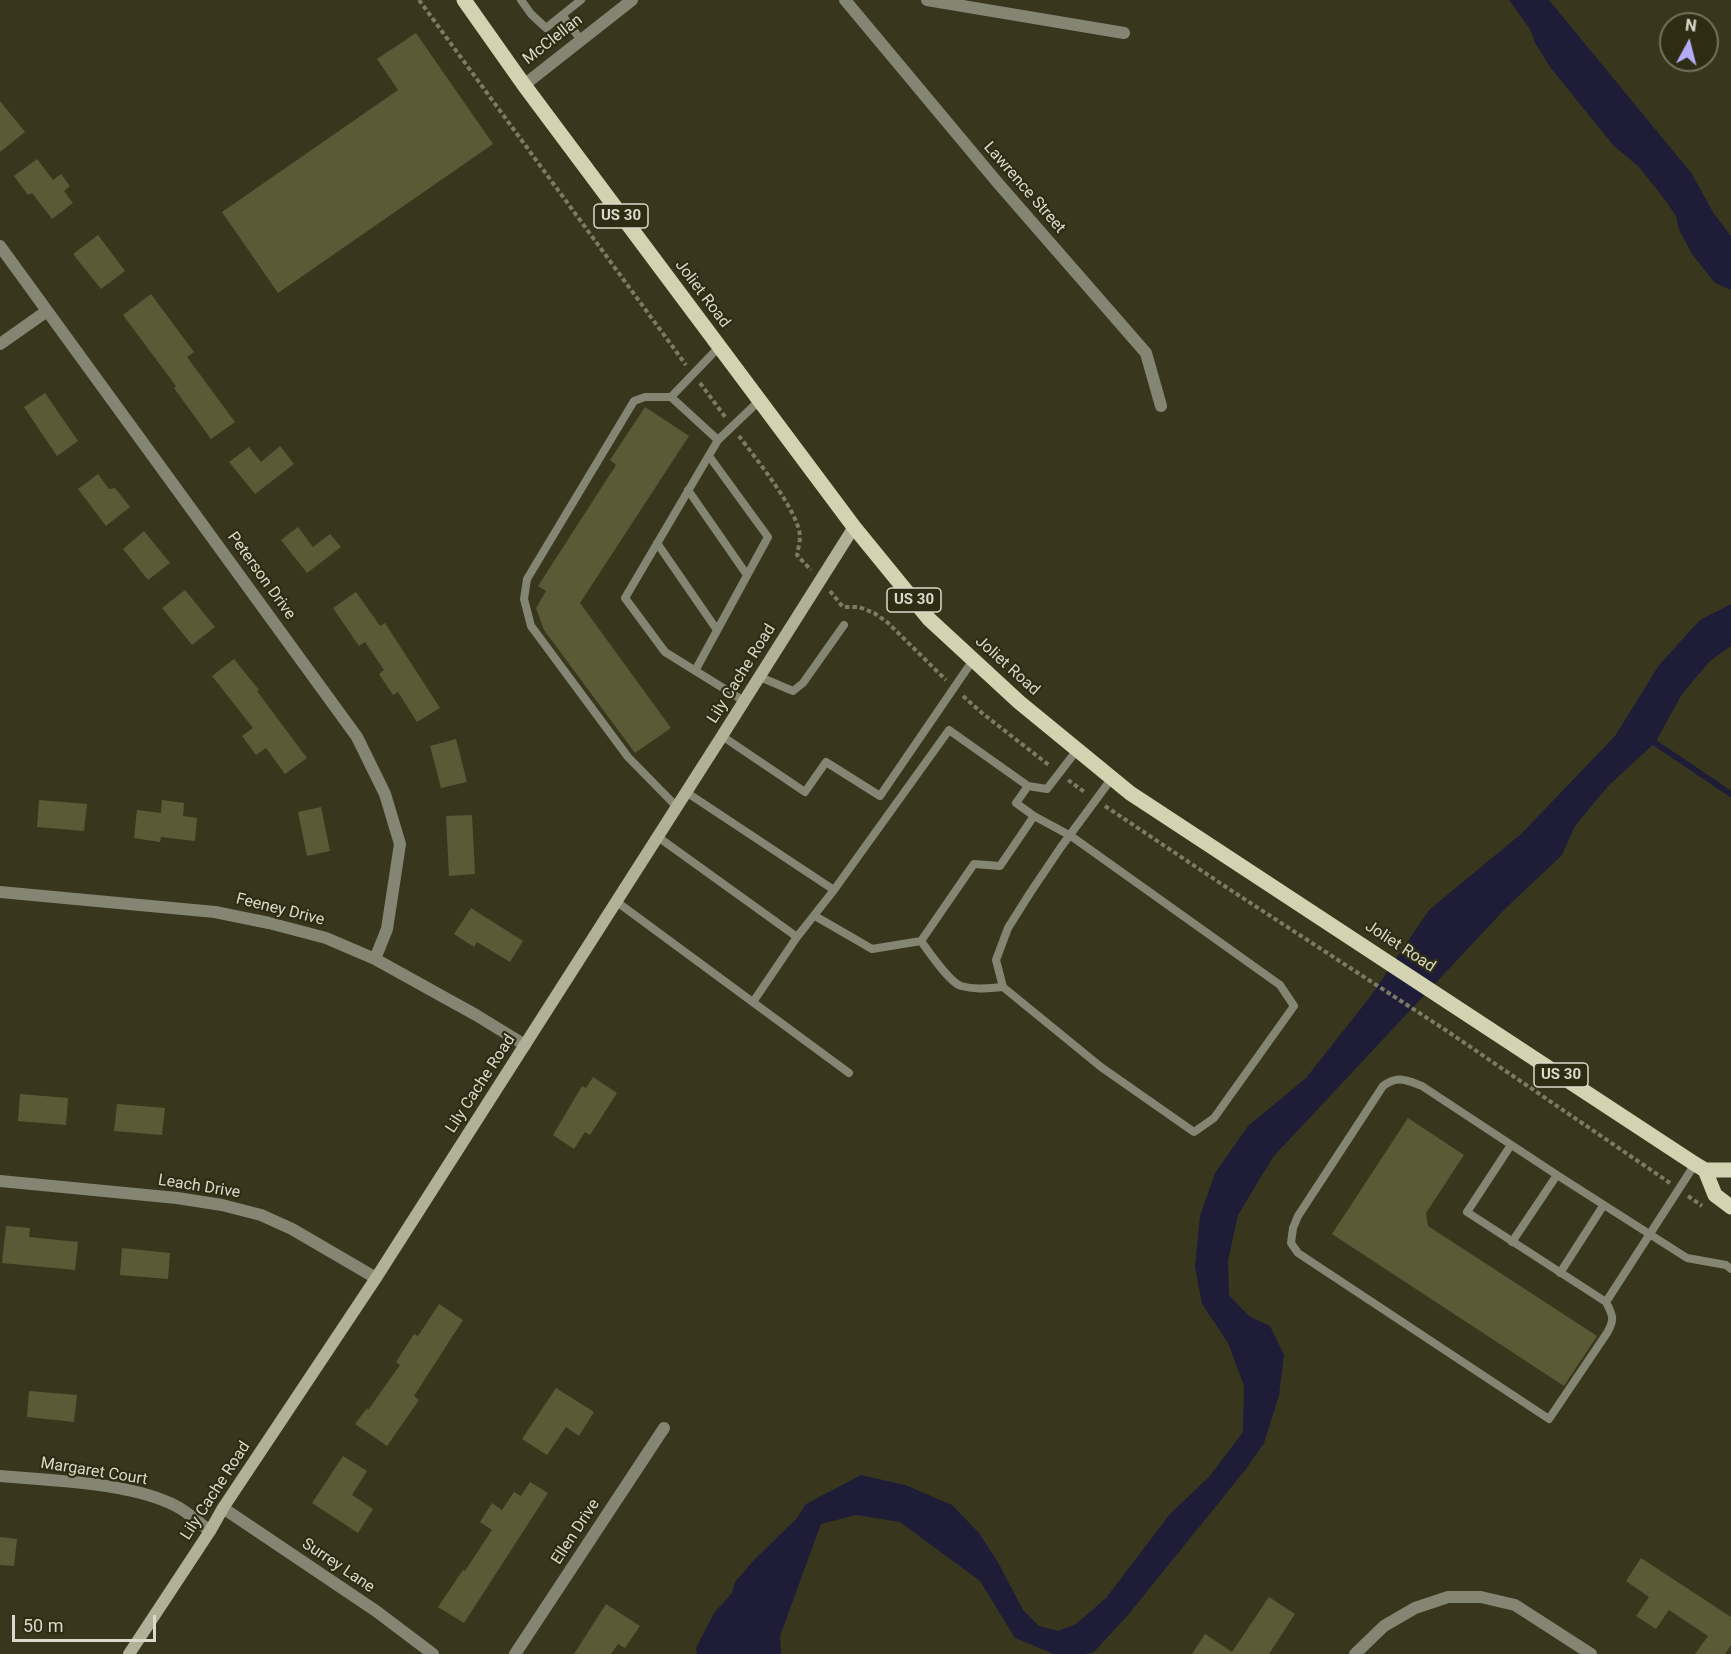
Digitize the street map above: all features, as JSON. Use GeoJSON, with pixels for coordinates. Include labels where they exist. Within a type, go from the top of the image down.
{"type":"FeatureCollection","features":[{"type":"Feature","properties":{"kind":"main road","name":"Joliet Road"},"geometry":{"type":"LineString","coordinates":[[464,0],[524,85],[854,527],[929,619],[1019,702],[1130,793],[1700,1167]]}},
{"type":"Feature","properties":{"kind":"main road"},"geometry":{"type":"LineString","coordinates":[[1700,1167],[1731,1170]]}},
{"type":"Feature","properties":{"kind":"main road"},"geometry":{"type":"LineString","coordinates":[[1700,1167],[1715,1195],[1731,1207]]}},
{"type":"Feature","properties":{"kind":"street","name":"McClellan"},"geometry":{"type":"LineString","coordinates":[[524,85],[632,0]]}},
{"type":"Feature","properties":{"kind":"street","name":"Lawrence Street"},"geometry":{"type":"LineString","coordinates":[[845,0],[997,182],[1146,353],[1161,406]]}},
{"type":"Feature","properties":{"kind":"street"},"geometry":{"type":"LineString","coordinates":[[927,0],[1124,33]]}},
{"type":"Feature","properties":{"kind":"street","name":"Peterson Drive"},"geometry":{"type":"LineString","coordinates":[[0,246],[357,737],[385,794],[400,844],[387,929],[375,959]]}},
{"type":"Feature","properties":{"kind":"street"},"geometry":{"type":"LineString","coordinates":[[0,344],[47,311]]}},
{"type":"Feature","properties":{"kind":"street","name":"Lily Cache Road"},"geometry":{"type":"LineString","coordinates":[[129,1654],[376,1278],[854,527]]}},
{"type":"Feature","properties":{"kind":"street","name":"Feeney Drive"},"geometry":{"type":"LineString","coordinates":[[0,892],[215,912],[326,938],[375,959],[525,1045]]}},
{"type":"Feature","properties":{"kind":"street","name":"Leach Drive"},"geometry":{"type":"LineString","coordinates":[[0,1181],[177,1198],[222,1205],[261,1215],[292,1229],[376,1278]]}},
{"type":"Feature","properties":{"kind":"street","name":"Ellen Drive"},"geometry":{"type":"LineString","coordinates":[[515,1654],[664,1428]]}},
{"type":"Feature","properties":{"kind":"street","name":"Margaret Court"},"geometry":{"type":"LineString","coordinates":[[0,1476],[137,1492],[177,1506],[210,1531]]}},
{"type":"Feature","properties":{"kind":"street","name":"Surrey Lane"},"geometry":{"type":"LineString","coordinates":[[223,1508],[376,1611],[433,1654]]}},
{"type":"Feature","properties":{"kind":"street"},"geometry":{"type":"LineString","coordinates":[[1356,1654],[1384,1626],[1415,1608],[1448,1597],[1481,1597],[1515,1605],[1590,1654]]}},
{"type":"Feature","properties":{"kind":"lane"},"geometry":{"type":"LineString","coordinates":[[521,0],[531,14],[546,28],[581,0]]}},
{"type":"Feature","properties":{"kind":"lane"},"geometry":{"type":"LineString","coordinates":[[562,15],[581,40]]}},
{"type":"Feature","properties":{"kind":"lane"},"geometry":{"type":"LineString","coordinates":[[671,397],[719,347]]}},
{"type":"Feature","properties":{"kind":"lane"},"geometry":{"type":"LineString","coordinates":[[677,807],[628,758],[531,626],[524,599],[527,579],[634,401],[645,397],[671,397],[718,440]]}},
{"type":"Feature","properties":{"kind":"lane"},"geometry":{"type":"LineString","coordinates":[[744,701],[665,652],[625,598],[718,440],[759,400]]}},
{"type":"Feature","properties":{"kind":"lane"},"geometry":{"type":"LineString","coordinates":[[695,671],[768,537],[709,456]]}},
{"type":"Feature","properties":{"kind":"lane"},"geometry":{"type":"LineString","coordinates":[[688,490],[747,575]]}},
{"type":"Feature","properties":{"kind":"lane"},"geometry":{"type":"LineString","coordinates":[[657,543],[717,630]]}},
{"type":"Feature","properties":{"kind":"lane"},"geometry":{"type":"LineString","coordinates":[[760,677],[793,692],[803,683],[844,625]]}},
{"type":"Feature","properties":{"kind":"lane"},"geometry":{"type":"LineString","coordinates":[[722,736],[805,792],[826,762],[880,796],[973,660]]}},
{"type":"Feature","properties":{"kind":"lane"},"geometry":{"type":"LineString","coordinates":[[753,1002],[797,937],[815,916],[949,730],[1028,786],[1047,789],[1077,750]]}},
{"type":"Feature","properties":{"kind":"lane"},"geometry":{"type":"LineString","coordinates":[[1028,786],[1016,803],[1034,816],[1071,836],[1280,985],[1294,1006],[1214,1118],[1194,1132],[1101,1066],[1004,987],[996,960],[1008,928],[1042,875],[1071,836],[1112,778]]}},
{"type":"Feature","properties":{"kind":"lane"},"geometry":{"type":"LineString","coordinates":[[687,792],[834,890]]}},
{"type":"Feature","properties":{"kind":"lane"},"geometry":{"type":"LineString","coordinates":[[815,916],[872,949],[921,941],[974,864],[1000,866],[1034,816]]}},
{"type":"Feature","properties":{"kind":"lane"},"geometry":{"type":"LineString","coordinates":[[658,837],[797,937]]}},
{"type":"Feature","properties":{"kind":"lane"},"geometry":{"type":"LineString","coordinates":[[616,902],[849,1073]]}},
{"type":"Feature","properties":{"kind":"lane"},"geometry":{"type":"LineString","coordinates":[[921,941],[942,969],[959,986],[981,989],[1004,987]]}},
{"type":"Feature","properties":{"kind":"lane"},"geometry":{"type":"LineString","coordinates":[[1511,1145],[1467,1212],[1606,1302],[1613,1322],[1549,1419],[1298,1253],[1290,1243],[1298,1216],[1383,1086],[1393,1079],[1404,1079],[1422,1086],[1557,1175],[1603,1206],[1687,1258],[1726,1265],[1731,1269]]}},
{"type":"Feature","properties":{"kind":"lane"},"geometry":{"type":"LineString","coordinates":[[1606,1302],[1679,1189],[1700,1167]]}},
{"type":"Feature","properties":{"kind":"lane"},"geometry":{"type":"LineString","coordinates":[[1512,1242],[1557,1175]]}},
{"type":"Feature","properties":{"kind":"lane"},"geometry":{"type":"LineString","coordinates":[[1560,1273],[1603,1206]]}},
{"type":"Feature","properties":{"kind":"path"},"geometry":{"type":"LineString","coordinates":[[419,0],[789,506],[801,530],[797,555]]}},
{"type":"Feature","properties":{"kind":"path"},"geometry":{"type":"LineString","coordinates":[[843,607],[859,607],[887,622],[982,713],[1096,800],[1448,1031],[1705,1208]]}},
{"type":"Feature","properties":{"kind":"shaded area"},"geometry":{"type":"Polygon","coordinates":[[[1509,0],[1549,0],[1692,174],[1714,214],[1731,236],[1731,290],[1715,283],[1692,254],[1679,230],[1676,216],[1665,200],[1640,168],[1613,145],[1550,67],[1535,43],[1530,29],[1509,0]]]}},
{"type":"Feature","properties":{"kind":"shaded area"},"geometry":{"type":"Polygon","coordinates":[[[1731,604],[1731,646],[1710,661],[1682,694],[1655,743],[1609,785],[1575,826],[1562,855],[1504,910],[1273,1157],[1238,1215],[1228,1261],[1229,1295],[1249,1316],[1270,1326],[1284,1355],[1279,1395],[1264,1443],[1246,1469],[1128,1615],[1094,1652],[1054,1654],[1015,1638],[980,1581],[900,1522],[856,1515],[821,1524],[780,1636],[781,1654],[697,1654],[696,1648],[714,1613],[732,1593],[735,1582],[753,1561],[797,1518],[806,1504],[861,1475],[905,1485],[952,1505],[979,1533],[999,1564],[1023,1610],[1039,1626],[1058,1631],[1076,1624],[1106,1598],[1170,1514],[1209,1477],[1243,1432],[1244,1386],[1228,1343],[1202,1304],[1195,1267],[1200,1216],[1215,1173],[1248,1126],[1306,1078],[1370,997],[1429,910],[1521,834],[1615,736],[1659,665],[1700,620],[1731,604]]]}},
{"type":"Feature","properties":{"kind":"building"},"geometry":{"type":"Polygon","coordinates":[[[416,33],[493,144],[278,293],[222,212],[398,90],[377,59],[416,33]]]}},
{"type":"Feature","properties":{"kind":"building"},"geometry":{"type":"Polygon","coordinates":[[[0,101],[25,132],[0,152],[0,101]]]}},
{"type":"Feature","properties":{"kind":"building"},"geometry":{"type":"Polygon","coordinates":[[[37,159],[53,180],[61,174],[70,186],[64,191],[73,203],[52,219],[32,193],[28,195],[14,176],[37,159]]]}},
{"type":"Feature","properties":{"kind":"building"},"geometry":{"type":"Polygon","coordinates":[[[98,235],[125,271],[101,289],[73,254],[98,235]]]}},
{"type":"Feature","properties":{"kind":"building"},"geometry":{"type":"Polygon","coordinates":[[[151,294],[194,352],[187,357],[235,422],[211,439],[174,388],[176,386],[123,315],[151,294]]]}},
{"type":"Feature","properties":{"kind":"building"},"geometry":{"type":"Polygon","coordinates":[[[45,393],[78,441],[57,456],[24,407],[45,393]]]}},
{"type":"Feature","properties":{"kind":"building"},"geometry":{"type":"Polygon","coordinates":[[[645,407],[689,436],[580,603],[671,728],[635,753],[544,630],[536,608],[546,591],[538,586],[616,465],[610,460],[645,407]]]}},
{"type":"Feature","properties":{"kind":"building"},"geometry":{"type":"Polygon","coordinates":[[[280,446],[294,464],[255,494],[229,462],[249,447],[261,462],[280,446]]]}},
{"type":"Feature","properties":{"kind":"building"},"geometry":{"type":"Polygon","coordinates":[[[98,474],[109,489],[115,488],[130,507],[106,526],[78,489],[98,474]]]}},
{"type":"Feature","properties":{"kind":"building"},"geometry":{"type":"Polygon","coordinates":[[[298,527],[313,547],[330,534],[341,547],[307,573],[281,540],[298,527]]]}},
{"type":"Feature","properties":{"kind":"building"},"geometry":{"type":"Polygon","coordinates":[[[144,531],[170,563],[148,580],[123,549],[144,531]]]}},
{"type":"Feature","properties":{"kind":"building"},"geometry":{"type":"Polygon","coordinates":[[[185,590],[215,627],[192,645],[162,608],[185,590]]]}},
{"type":"Feature","properties":{"kind":"building"},"geometry":{"type":"Polygon","coordinates":[[[356,592],[380,626],[385,623],[440,708],[417,722],[398,692],[393,695],[379,674],[384,670],[365,642],[359,646],[333,608],[356,592]]]}},
{"type":"Feature","properties":{"kind":"building"},"geometry":{"type":"Polygon","coordinates":[[[234,659],[307,758],[285,774],[266,748],[256,755],[242,736],[253,728],[212,676],[234,659]]]}},
{"type":"Feature","properties":{"kind":"building"},"geometry":{"type":"Polygon","coordinates":[[[456,739],[467,782],[441,788],[430,746],[456,739]]]}},
{"type":"Feature","properties":{"kind":"building"},"geometry":{"type":"Polygon","coordinates":[[[39,800],[87,804],[84,831],[37,827],[39,800]]]}},
{"type":"Feature","properties":{"kind":"building"},"geometry":{"type":"Polygon","coordinates":[[[162,800],[184,803],[183,816],[197,818],[195,841],[161,837],[160,842],[134,838],[137,810],[161,813],[162,800]]]}},
{"type":"Feature","properties":{"kind":"building"},"geometry":{"type":"Polygon","coordinates":[[[321,807],[330,851],[307,856],[298,812],[321,807]]]}},
{"type":"Feature","properties":{"kind":"building"},"geometry":{"type":"Polygon","coordinates":[[[472,815],[475,874],[449,876],[446,816],[472,815]]]}},
{"type":"Feature","properties":{"kind":"building"},"geometry":{"type":"Polygon","coordinates":[[[471,908],[523,941],[510,962],[477,942],[474,947],[454,934],[471,908]]]}},
{"type":"Feature","properties":{"kind":"building"},"geometry":{"type":"Polygon","coordinates":[[[593,1077],[617,1093],[590,1135],[585,1132],[574,1149],[553,1135],[582,1086],[586,1088],[593,1077]]]}},
{"type":"Feature","properties":{"kind":"building"},"geometry":{"type":"Polygon","coordinates":[[[20,1094],[68,1098],[66,1125],[18,1121],[20,1094]]]}},
{"type":"Feature","properties":{"kind":"building"},"geometry":{"type":"Polygon","coordinates":[[[117,1104],[165,1108],[162,1135],[114,1131],[117,1104]]]}},
{"type":"Feature","properties":{"kind":"building"},"geometry":{"type":"Polygon","coordinates":[[[1408,1118],[1464,1155],[1426,1213],[1428,1226],[1597,1336],[1564,1386],[1332,1234],[1408,1118]]]}},
{"type":"Feature","properties":{"kind":"building"},"geometry":{"type":"Polygon","coordinates":[[[6,1226],[30,1228],[29,1237],[78,1242],[75,1270],[2,1263],[6,1226]]]}},
{"type":"Feature","properties":{"kind":"building"},"geometry":{"type":"Polygon","coordinates":[[[122,1248],[170,1253],[168,1279],[120,1275],[122,1248]]]}},
{"type":"Feature","properties":{"kind":"building"},"geometry":{"type":"Polygon","coordinates":[[[439,1304],[463,1320],[414,1396],[419,1400],[387,1446],[355,1424],[367,1408],[368,1410],[400,1365],[396,1362],[414,1334],[418,1336],[439,1304]]]}},
{"type":"Feature","properties":{"kind":"building"},"geometry":{"type":"Polygon","coordinates":[[[556,1388],[594,1412],[579,1436],[566,1427],[547,1455],[522,1439],[556,1388]]]}},
{"type":"Feature","properties":{"kind":"building"},"geometry":{"type":"Polygon","coordinates":[[[29,1391],[77,1395],[74,1422],[27,1417],[29,1391]]]}},
{"type":"Feature","properties":{"kind":"building"},"geometry":{"type":"Polygon","coordinates":[[[343,1456],[367,1471],[352,1495],[373,1509],[358,1533],[312,1503],[343,1456]]]}},
{"type":"Feature","properties":{"kind":"building"},"geometry":{"type":"Polygon","coordinates":[[[530,1482],[548,1493],[464,1623],[438,1607],[492,1530],[480,1522],[492,1503],[502,1510],[514,1492],[521,1496],[530,1482]]]}},
{"type":"Feature","properties":{"kind":"building"},"geometry":{"type":"Polygon","coordinates":[[[0,1537],[17,1539],[14,1566],[0,1565],[0,1537]]]}},
{"type":"Feature","properties":{"kind":"building"},"geometry":{"type":"Polygon","coordinates":[[[1641,1558],[1731,1617],[1731,1645],[1725,1654],[1695,1654],[1708,1636],[1669,1610],[1656,1629],[1636,1616],[1649,1597],[1626,1581],[1641,1558]]]}},
{"type":"Feature","properties":{"kind":"building"},"geometry":{"type":"Polygon","coordinates":[[[1269,1597],[1295,1614],[1269,1654],[1192,1654],[1205,1634],[1232,1652],[1269,1597]]]}},
{"type":"Feature","properties":{"kind":"building"},"geometry":{"type":"Polygon","coordinates":[[[606,1604],[640,1626],[625,1648],[618,1644],[611,1654],[574,1654],[606,1604]]]}},
{"type":"Feature","properties":{"kind":"waterway"},"geometry":{"type":"LineString","coordinates":[[1655,743],[1731,794]]}}]}
